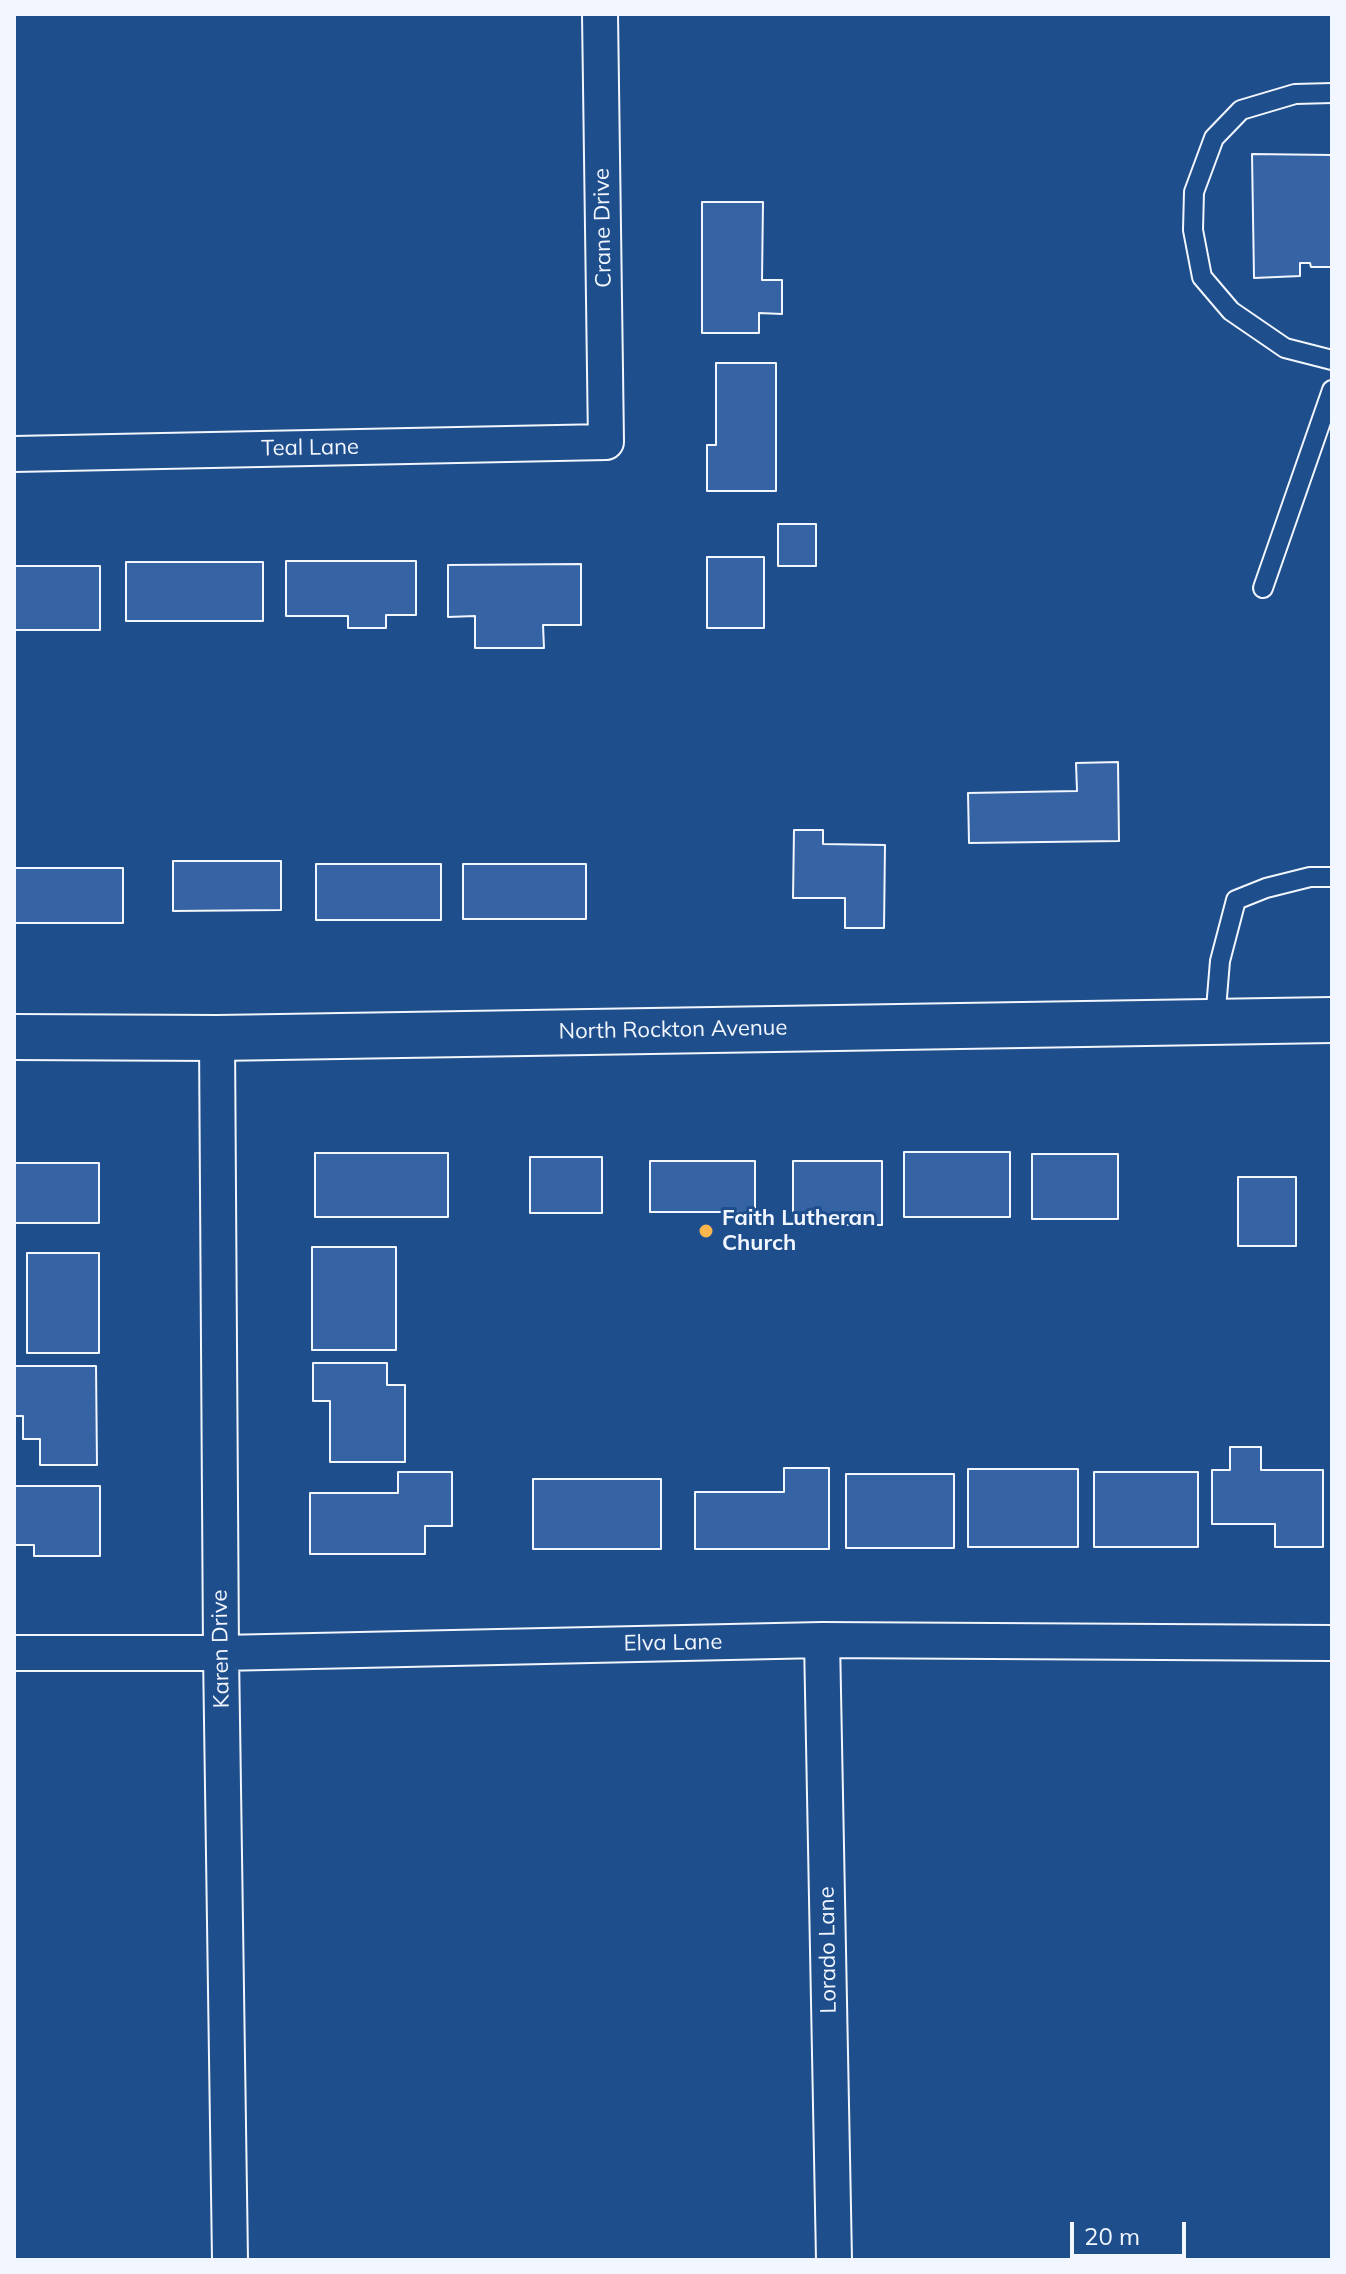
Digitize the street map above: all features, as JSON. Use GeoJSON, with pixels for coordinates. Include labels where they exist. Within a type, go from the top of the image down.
{"type":"FeatureCollection","features":[{"type":"Feature","properties":{"kind":"main road","name":"North Rockton Avenue"},"geometry":{"type":"LineString","coordinates":[[14,1037],[217,1038],[1332,1020]]}},
{"type":"Feature","properties":{"kind":"street","name":"Crane Drive"},"geometry":{"type":"LineString","coordinates":[[600,14],[606,442]]}},
{"type":"Feature","properties":{"kind":"street","name":"Teal Lane"},"geometry":{"type":"LineString","coordinates":[[14,454],[606,442]]}},
{"type":"Feature","properties":{"kind":"street","name":"Karen Drive"},"geometry":{"type":"LineString","coordinates":[[217,1038],[221,1653],[230,2260]]}},
{"type":"Feature","properties":{"kind":"street","name":"Elva Lane"},"geometry":{"type":"LineString","coordinates":[[14,1653],[221,1653],[822,1640],[1332,1643]]}},
{"type":"Feature","properties":{"kind":"street","name":"Lorado Lane"},"geometry":{"type":"LineString","coordinates":[[822,1640],[834,2260]]}},
{"type":"Feature","properties":{"kind":"lane"},"geometry":{"type":"LineString","coordinates":[[1332,93],[1295,94],[1241,110],[1214,138],[1194,192],[1193,230],[1202,277],[1231,311],[1285,348],[1332,360]]}},
{"type":"Feature","properties":{"kind":"lane"},"geometry":{"type":"LineString","coordinates":[[1263,588],[1332,390]]}},
{"type":"Feature","properties":{"kind":"lane"},"geometry":{"type":"LineString","coordinates":[[1215,1021],[1220,961],[1236,900],[1266,888],[1310,877],[1332,877]]}},
{"type":"Feature","properties":{"kind":"building"},"geometry":{"type":"Polygon","coordinates":[[[1252,154],[1332,155],[1332,267],[1311,267],[1310,263],[1300,263],[1300,276],[1254,278],[1252,154]]]}},
{"type":"Feature","properties":{"kind":"building"},"geometry":{"type":"Polygon","coordinates":[[[702,202],[763,202],[762,280],[782,280],[782,314],[759,313],[759,333],[702,333],[702,202]]]}},
{"type":"Feature","properties":{"kind":"building"},"geometry":{"type":"Polygon","coordinates":[[[716,363],[776,363],[776,491],[707,491],[707,445],[716,445],[716,363]]]}},
{"type":"Feature","properties":{"kind":"building"},"geometry":{"type":"Polygon","coordinates":[[[778,524],[816,524],[816,566],[778,566],[778,524]]]}},
{"type":"Feature","properties":{"kind":"building"},"geometry":{"type":"Polygon","coordinates":[[[707,557],[764,557],[764,628],[707,628],[707,557]]]}},
{"type":"Feature","properties":{"kind":"building"},"geometry":{"type":"Polygon","coordinates":[[[286,561],[416,561],[416,615],[386,615],[386,628],[348,628],[348,616],[286,616],[286,561]]]}},
{"type":"Feature","properties":{"kind":"building"},"geometry":{"type":"Polygon","coordinates":[[[126,562],[263,562],[263,621],[126,621],[126,562]]]}},
{"type":"Feature","properties":{"kind":"building"},"geometry":{"type":"Polygon","coordinates":[[[581,564],[581,625],[543,625],[544,648],[475,648],[475,616],[448,617],[448,565],[581,564]]]}},
{"type":"Feature","properties":{"kind":"building"},"geometry":{"type":"Polygon","coordinates":[[[14,566],[100,566],[100,630],[14,630],[14,566]]]}},
{"type":"Feature","properties":{"kind":"building"},"geometry":{"type":"Polygon","coordinates":[[[1118,762],[1119,841],[969,843],[968,793],[1077,791],[1076,763],[1118,762]]]}},
{"type":"Feature","properties":{"kind":"building"},"geometry":{"type":"Polygon","coordinates":[[[794,830],[823,830],[823,844],[885,845],[884,928],[845,928],[845,898],[793,898],[794,830]]]}},
{"type":"Feature","properties":{"kind":"building"},"geometry":{"type":"Polygon","coordinates":[[[173,861],[281,861],[281,910],[173,911],[173,861]]]}},
{"type":"Feature","properties":{"kind":"building"},"geometry":{"type":"Polygon","coordinates":[[[316,864],[441,864],[441,920],[316,920],[316,864]]]}},
{"type":"Feature","properties":{"kind":"building"},"geometry":{"type":"Polygon","coordinates":[[[463,864],[586,864],[586,919],[463,919],[463,864]]]}},
{"type":"Feature","properties":{"kind":"building"},"geometry":{"type":"Polygon","coordinates":[[[14,868],[123,868],[123,923],[14,923],[14,868]]]}},
{"type":"Feature","properties":{"kind":"building"},"geometry":{"type":"Polygon","coordinates":[[[904,1152],[1010,1152],[1010,1217],[904,1217],[904,1152]]]}},
{"type":"Feature","properties":{"kind":"building"},"geometry":{"type":"Polygon","coordinates":[[[315,1153],[448,1153],[448,1217],[315,1217],[315,1153]]]}},
{"type":"Feature","properties":{"kind":"building"},"geometry":{"type":"Polygon","coordinates":[[[1032,1154],[1118,1154],[1118,1219],[1032,1219],[1032,1154]]]}},
{"type":"Feature","properties":{"kind":"building"},"geometry":{"type":"Polygon","coordinates":[[[530,1157],[602,1157],[602,1213],[530,1213],[530,1157]]]}},
{"type":"Feature","properties":{"kind":"building"},"geometry":{"type":"Polygon","coordinates":[[[650,1161],[755,1161],[755,1212],[650,1212],[650,1161]]]}},
{"type":"Feature","properties":{"kind":"building"},"geometry":{"type":"Polygon","coordinates":[[[793,1161],[882,1161],[882,1225],[793,1225],[793,1161]]]}},
{"type":"Feature","properties":{"kind":"building"},"geometry":{"type":"Polygon","coordinates":[[[14,1163],[99,1163],[99,1223],[14,1223],[14,1163]]]}},
{"type":"Feature","properties":{"kind":"building"},"geometry":{"type":"Polygon","coordinates":[[[1238,1177],[1296,1177],[1296,1246],[1238,1246],[1238,1177]]]}},
{"type":"Feature","properties":{"kind":"building"},"geometry":{"type":"Polygon","coordinates":[[[312,1247],[396,1247],[396,1350],[312,1350],[312,1247]]]}},
{"type":"Feature","properties":{"kind":"building"},"geometry":{"type":"Polygon","coordinates":[[[27,1253],[99,1253],[99,1353],[27,1353],[27,1253]]]}},
{"type":"Feature","properties":{"kind":"building"},"geometry":{"type":"Polygon","coordinates":[[[313,1363],[387,1363],[387,1385],[405,1385],[405,1462],[330,1462],[330,1401],[313,1401],[313,1363]]]}},
{"type":"Feature","properties":{"kind":"building"},"geometry":{"type":"Polygon","coordinates":[[[14,1366],[96,1366],[97,1465],[40,1465],[40,1439],[23,1439],[23,1416],[14,1416],[14,1366]]]}},
{"type":"Feature","properties":{"kind":"building"},"geometry":{"type":"Polygon","coordinates":[[[1230,1447],[1261,1447],[1261,1470],[1323,1470],[1323,1547],[1275,1547],[1275,1524],[1212,1524],[1212,1470],[1230,1470],[1230,1447]]]}},
{"type":"Feature","properties":{"kind":"building"},"geometry":{"type":"Polygon","coordinates":[[[784,1468],[829,1468],[829,1549],[695,1549],[695,1492],[784,1492],[784,1468]]]}},
{"type":"Feature","properties":{"kind":"building"},"geometry":{"type":"Polygon","coordinates":[[[968,1469],[1078,1469],[1078,1547],[968,1547],[968,1469]]]}},
{"type":"Feature","properties":{"kind":"building"},"geometry":{"type":"Polygon","coordinates":[[[398,1472],[452,1472],[452,1526],[425,1526],[425,1554],[310,1554],[310,1493],[398,1493],[398,1472]]]}},
{"type":"Feature","properties":{"kind":"building"},"geometry":{"type":"Polygon","coordinates":[[[1094,1472],[1198,1472],[1198,1547],[1094,1547],[1094,1472]]]}},
{"type":"Feature","properties":{"kind":"building"},"geometry":{"type":"Polygon","coordinates":[[[846,1474],[954,1474],[954,1548],[846,1548],[846,1474]]]}},
{"type":"Feature","properties":{"kind":"building"},"geometry":{"type":"Polygon","coordinates":[[[533,1479],[661,1479],[661,1549],[533,1549],[533,1479]]]}},
{"type":"Feature","properties":{"kind":"building"},"geometry":{"type":"Polygon","coordinates":[[[14,1486],[100,1486],[100,1556],[34,1556],[34,1545],[14,1545],[14,1486]]]}},
{"type":"Feature","properties":{"kind":"place","name":"Faith Lutheran Church"},"geometry":{"type":"Point","coordinates":[706,1231]}}]}
